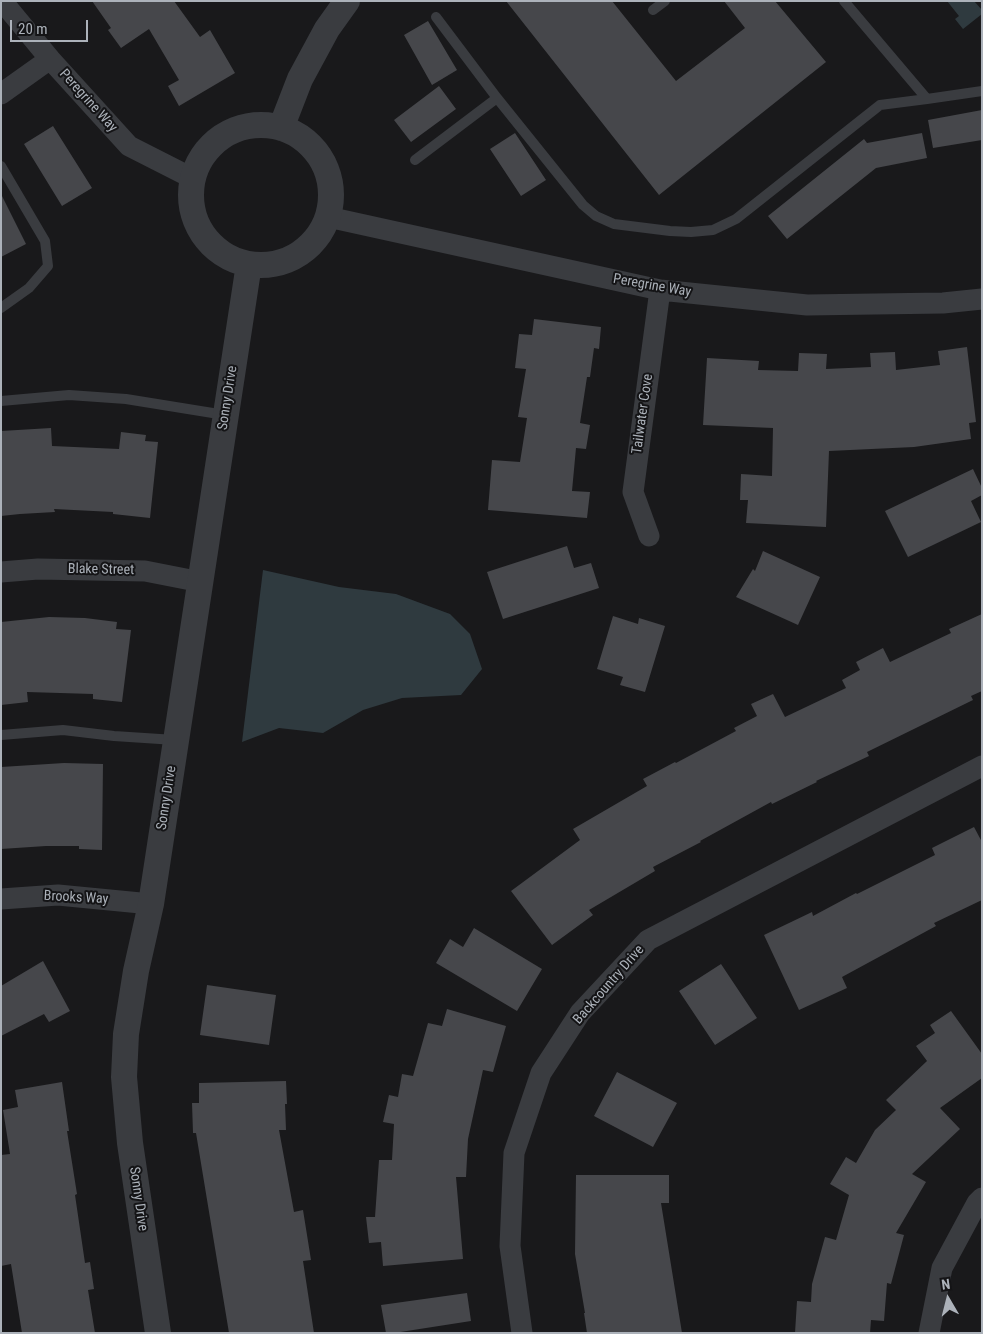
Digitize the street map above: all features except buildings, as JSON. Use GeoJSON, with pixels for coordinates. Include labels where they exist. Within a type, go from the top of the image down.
{"type":"FeatureCollection","features":[{"type":"Feature","properties":{"kind":"street","name":"Peregrine Way"},"geometry":{"type":"LineString","coordinates":[[2,1],[50,59],[129,146],[192,178]]}},
{"type":"Feature","properties":{"kind":"street"},"geometry":{"type":"LineString","coordinates":[[281,128],[300,79],[327,29],[347,1]]}},
{"type":"Feature","properties":{"kind":"street"},"geometry":{"type":"LineString","coordinates":[[1,94],[50,59]]}},
{"type":"Feature","properties":{"kind":"street"},"geometry":{"type":"LineString","coordinates":[[264,125],[281,128],[306,141],[320,156],[329,176],[332,196],[328,217],[317,238],[299,255],[277,264],[249,264],[230,259],[210,245],[197,225],[190,202],[192,178],[202,157],[219,139],[240,128],[264,125]]}},
{"type":"Feature","properties":{"kind":"street","name":"Peregrine Way"},"geometry":{"type":"LineString","coordinates":[[328,217],[660,290],[807,305],[943,303],[982,299]]}},
{"type":"Feature","properties":{"kind":"street","name":"Sonny Drive"},"geometry":{"type":"LineString","coordinates":[[158,1333],[130,1143],[124,1077],[126,1034],[136,971],[151,904],[249,264]]}},
{"type":"Feature","properties":{"kind":"street","name":"Tailwater Cove"},"geometry":{"type":"LineString","coordinates":[[648,536],[633,492],[660,290]]}},
{"type":"Feature","properties":{"kind":"street","name":"Blake Street"},"geometry":{"type":"LineString","coordinates":[[1,572],[38,569],[145,571],[200,582]]}},
{"type":"Feature","properties":{"kind":"street","name":"Backcountry Drive"},"geometry":{"type":"LineString","coordinates":[[522,1333],[510,1246],[514,1153],[541,1073],[580,1014],[648,940],[982,766]]}},
{"type":"Feature","properties":{"kind":"street","name":"Brooks Way"},"geometry":{"type":"LineString","coordinates":[[1,899],[58,895],[151,904]]}},
{"type":"Feature","properties":{"kind":"street"},"geometry":{"type":"LineString","coordinates":[[928,1333],[942,1268],[977,1203],[982,1198]]}},
{"type":"Feature","properties":{"kind":"lane"},"geometry":{"type":"LineString","coordinates":[[653,10],[664,1]]}},
{"type":"Feature","properties":{"kind":"lane"},"geometry":{"type":"LineString","coordinates":[[844,1],[927,99]]}},
{"type":"Feature","properties":{"kind":"lane"},"geometry":{"type":"LineString","coordinates":[[436,17],[497,98],[583,204],[596,216],[614,224],[670,231],[713,230],[736,219],[880,105],[982,92]]}},
{"type":"Feature","properties":{"kind":"lane"},"geometry":{"type":"LineString","coordinates":[[416,160],[497,98]]}},
{"type":"Feature","properties":{"kind":"lane"},"geometry":{"type":"LineString","coordinates":[[1,166],[45,241],[48,266],[29,288],[1,308]]}},
{"type":"Feature","properties":{"kind":"lane"},"geometry":{"type":"LineString","coordinates":[[1,401],[70,395],[126,399],[225,415]]}},
{"type":"Feature","properties":{"kind":"lane"},"geometry":{"type":"LineString","coordinates":[[1,735],[63,730],[176,740]]}},
{"type":"Feature","properties":{"kind":"shaded area"},"geometry":{"type":"Polygon","coordinates":[[[947,1],[974,1],[982,10],[982,14],[963,29],[955,19],[959,16],[947,1]]]}},
{"type":"Feature","properties":{"kind":"shaded area"},"geometry":{"type":"Polygon","coordinates":[[[263,570],[339,587],[396,594],[450,614],[470,634],[482,669],[461,695],[402,698],[363,710],[323,733],[279,728],[242,742],[263,570]]]}}]}
